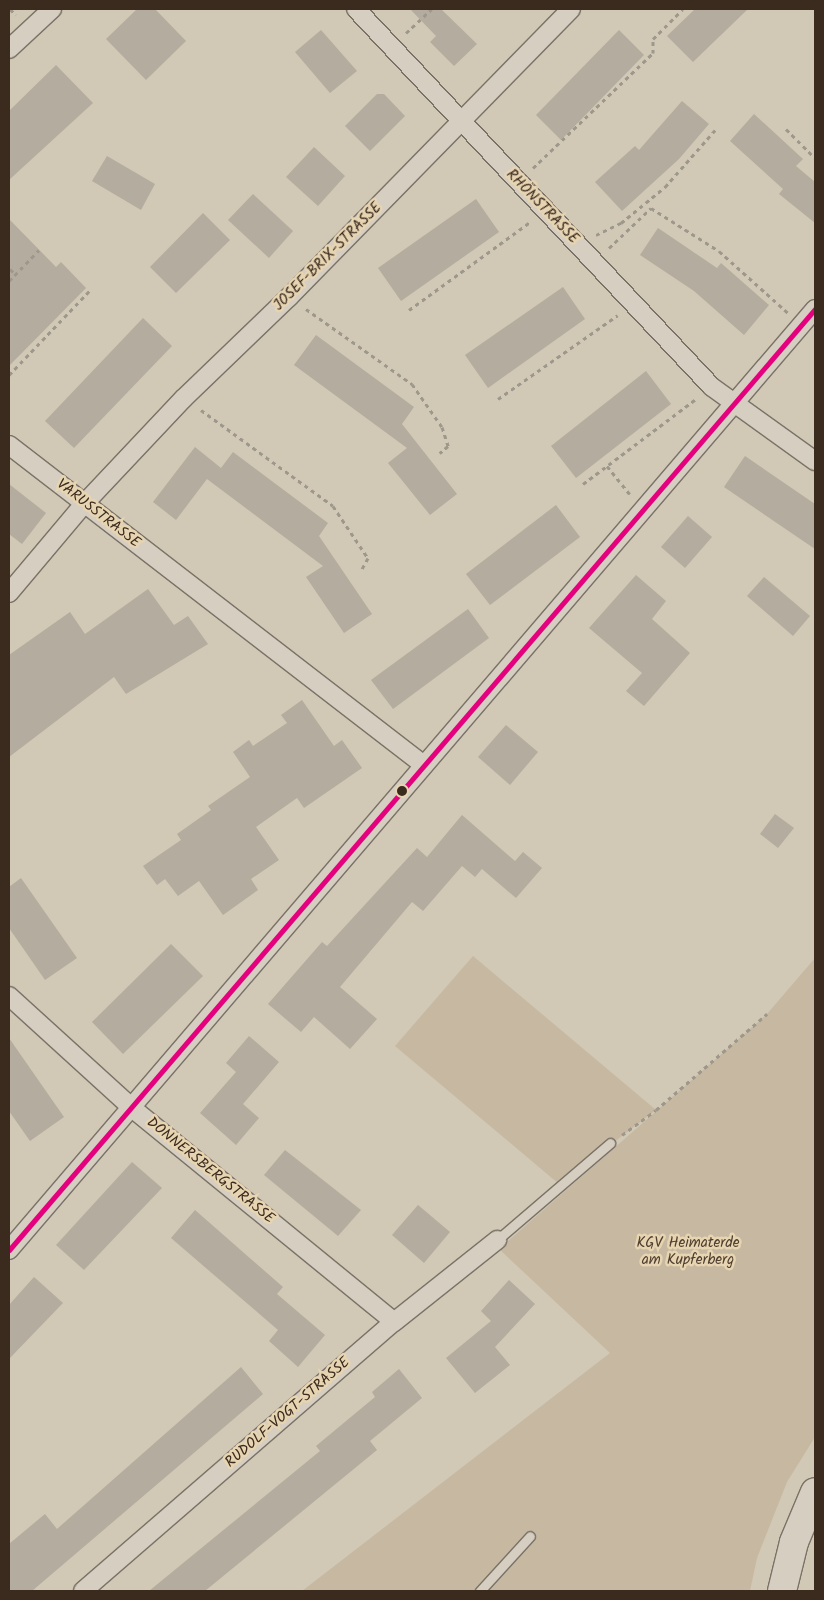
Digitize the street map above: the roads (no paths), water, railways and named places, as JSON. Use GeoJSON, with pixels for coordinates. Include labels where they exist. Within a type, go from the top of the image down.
{"type":"FeatureCollection","features":[{"type":"Feature","properties":{"kind":"main road"},"geometry":{"type":"LineString","coordinates":[[782,1591],[794,1542],[815,1492]]}},
{"type":"Feature","properties":{"kind":"street"},"geometry":{"type":"LineString","coordinates":[[9,49],[52,9]]}},
{"type":"Feature","properties":{"kind":"street","name":"RHÖNSTRASSE"},"geometry":{"type":"LineString","coordinates":[[356,9],[544,211],[712,387],[815,461]]}},
{"type":"Feature","properties":{"kind":"street","name":"JOSEF-BRIX-STRASSE"},"geometry":{"type":"LineString","coordinates":[[9,593],[84,504],[184,398],[289,297],[462,122],[570,9]]}},
{"type":"Feature","properties":{"kind":"street"},"geometry":{"type":"LineString","coordinates":[[9,1250],[815,308]]}},
{"type":"Feature","properties":{"kind":"street","name":"VARUSSTRASSE"},"geometry":{"type":"LineString","coordinates":[[9,445],[424,765]]}},
{"type":"Feature","properties":{"kind":"street","name":"DONNERSBERGSTRASSE"},"geometry":{"type":"LineString","coordinates":[[9,996],[132,1108],[394,1322]]}},
{"type":"Feature","properties":{"kind":"street","name":"RUDOLF-VOGT-STRASSE"},"geometry":{"type":"LineString","coordinates":[[83,1591],[394,1322],[497,1240]]}},
{"type":"Feature","properties":{"kind":"lane"},"geometry":{"type":"LineString","coordinates":[[497,1240],[610,1143]]}},
{"type":"Feature","properties":{"kind":"lane"},"geometry":{"type":"LineString","coordinates":[[480,1591],[530,1536]]}},
{"type":"Feature","properties":{"kind":"park label","name":"KGV Heimaterde am Kupferberg"},"geometry":{"type":"Point","coordinates":[688,1252]}}]}
